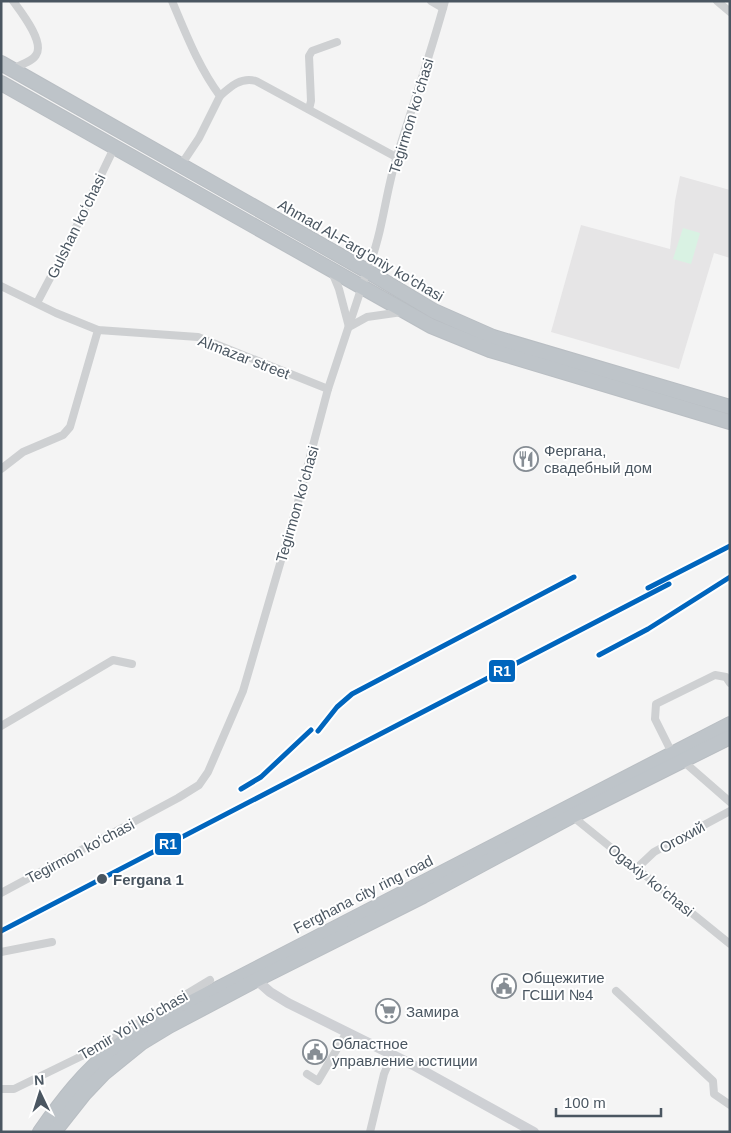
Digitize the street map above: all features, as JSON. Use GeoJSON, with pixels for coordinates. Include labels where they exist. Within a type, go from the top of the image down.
{"type":"FeatureCollection","features":[{"type":"Feature","properties":{"kind":"highway","name":"Ahmad Al-Farg'oniy ko'chasi"},"geometry":{"type":"LineString","coordinates":[[7,66],[434,311],[493,337],[730,407]]}},
{"type":"Feature","properties":{"kind":"highway","name":"Ahmad Al-Farg'oniy ko'chasi"},"geometry":{"type":"LineString","coordinates":[[1,83],[431,326],[490,350],[730,422]]}},
{"type":"Feature","properties":{"kind":"highway","name":"Ferghana city ring road"},"geometry":{"type":"LineString","coordinates":[[40,1132],[77,1084],[113,1049],[164,1016],[423,896],[572,816],[677,757],[730,724]]}},
{"type":"Feature","properties":{"kind":"highway","name":"Ferghana city ring road"},"geometry":{"type":"LineString","coordinates":[[54,1132],[104,1072],[141,1043],[252,976],[677,757],[730,737]]}},
{"type":"Feature","properties":{"kind":"street"},"geometry":{"type":"LineString","coordinates":[[7,66],[32,59],[37,54],[38,48],[34,32],[13,1]]}},
{"type":"Feature","properties":{"kind":"street"},"geometry":{"type":"LineString","coordinates":[[172,1],[192,49],[220,96]]}},
{"type":"Feature","properties":{"kind":"street"},"geometry":{"type":"LineString","coordinates":[[432,1],[444,5]]}},
{"type":"Feature","properties":{"kind":"street"},"geometry":{"type":"LineString","coordinates":[[717,1],[730,12]]}},
{"type":"Feature","properties":{"kind":"street","name":"Tegirmon koʻchasi"},"geometry":{"type":"LineString","coordinates":[[1,894],[178,798],[199,785],[208,772],[245,683],[298,502],[328,388],[372,258],[396,157],[444,5]]}},
{"type":"Feature","properties":{"kind":"street"},"geometry":{"type":"LineString","coordinates":[[309,109],[311,101],[309,56],[312,51],[337,42]]}},
{"type":"Feature","properties":{"kind":"street"},"geometry":{"type":"LineString","coordinates":[[181,165],[199,138],[220,96],[231,86],[250,79],[396,157]]}},
{"type":"Feature","properties":{"kind":"street","name":"Gulshan koʻchasi"},"geometry":{"type":"LineString","coordinates":[[37,303],[68,244],[114,148]]}},
{"type":"Feature","properties":{"kind":"street"},"geometry":{"type":"LineString","coordinates":[[332,271],[342,296],[349,327],[367,317],[383,313],[404,312]]}},
{"type":"Feature","properties":{"kind":"street","name":"Almazar street"},"geometry":{"type":"LineString","coordinates":[[1,286],[56,313],[98,330],[198,337],[328,388]]}},
{"type":"Feature","properties":{"kind":"street"},"geometry":{"type":"LineString","coordinates":[[1,469],[23,452],[63,435],[70,427],[98,330]]}},
{"type":"Feature","properties":{"kind":"street"},"geometry":{"type":"LineString","coordinates":[[1,726],[113,660],[132,664]]}},
{"type":"Feature","properties":{"kind":"street"},"geometry":{"type":"LineString","coordinates":[[730,683],[726,677],[716,675],[656,704],[655,719],[677,757],[730,802]]}},
{"type":"Feature","properties":{"kind":"street","name":"Огохий"},"geometry":{"type":"LineString","coordinates":[[637,868],[654,852],[730,811]]}},
{"type":"Feature","properties":{"kind":"street","name":"Ogaxiy koʻchasi"},"geometry":{"type":"LineString","coordinates":[[572,816],[730,944]]}},
{"type":"Feature","properties":{"kind":"street"},"geometry":{"type":"LineString","coordinates":[[1,952],[52,942]]}},
{"type":"Feature","properties":{"kind":"street"},"geometry":{"type":"LineString","coordinates":[[252,976],[288,1003],[392,1055],[534,1132]]}},
{"type":"Feature","properties":{"kind":"street","name":"Temir Yoʻl koʻchasi"},"geometry":{"type":"LineString","coordinates":[[1,1089],[14,1089],[92,1051],[210,980]]}},
{"type":"Feature","properties":{"kind":"street"},"geometry":{"type":"LineString","coordinates":[[616,991],[713,1081],[714,1094],[730,1105]]}},
{"type":"Feature","properties":{"kind":"street"},"geometry":{"type":"LineString","coordinates":[[307,1074],[318,1082],[347,1032]]}},
{"type":"Feature","properties":{"kind":"street"},"geometry":{"type":"LineString","coordinates":[[370,1132],[384,1074],[392,1055]]}},
{"type":"Feature","properties":{"kind":"shaded area"},"geometry":{"type":"Polygon","coordinates":[[[680,176],[730,190],[730,258],[714,253],[679,369],[551,332],[581,225],[670,249],[675,201],[680,176]]]}},
{"type":"Feature","properties":{"kind":"green space"},"geometry":{"type":"Polygon","coordinates":[[[683,228],[700,233],[691,264],[673,259],[683,228]]]}},
{"type":"Feature","properties":{"kind":"transit line","name":"R1"},"geometry":{"type":"LineString","coordinates":[[648,588],[730,546]]}},
{"type":"Feature","properties":{"kind":"transit line","name":"R1"},"geometry":{"type":"LineString","coordinates":[[318,731],[337,707],[352,694],[574,577]]}},
{"type":"Feature","properties":{"kind":"transit line","name":"R1"},"geometry":{"type":"LineString","coordinates":[[599,655],[648,629],[730,577]]}},
{"type":"Feature","properties":{"kind":"transit line","name":"R1"},"geometry":{"type":"LineString","coordinates":[[1,931],[669,584]]}},
{"type":"Feature","properties":{"kind":"transit line","name":"R1"},"geometry":{"type":"LineString","coordinates":[[241,789],[261,777],[311,730]]}},
{"type":"Feature","properties":{"kind":"place","name":"Фергана, свадебный дом"},"geometry":{"type":"Point","coordinates":[526,459]}},
{"type":"Feature","properties":{"kind":"place","name":"Fergana 1"},"geometry":{"type":"Point","coordinates":[102,879]}},
{"type":"Feature","properties":{"kind":"place","name":"Общежитие ГСШИ №4"},"geometry":{"type":"Point","coordinates":[504,986]}},
{"type":"Feature","properties":{"kind":"place","name":"Замира"},"geometry":{"type":"Point","coordinates":[388,1011]}},
{"type":"Feature","properties":{"kind":"place","name":"Областное управление юстиции"},"geometry":{"type":"Point","coordinates":[315,1052]}}]}
